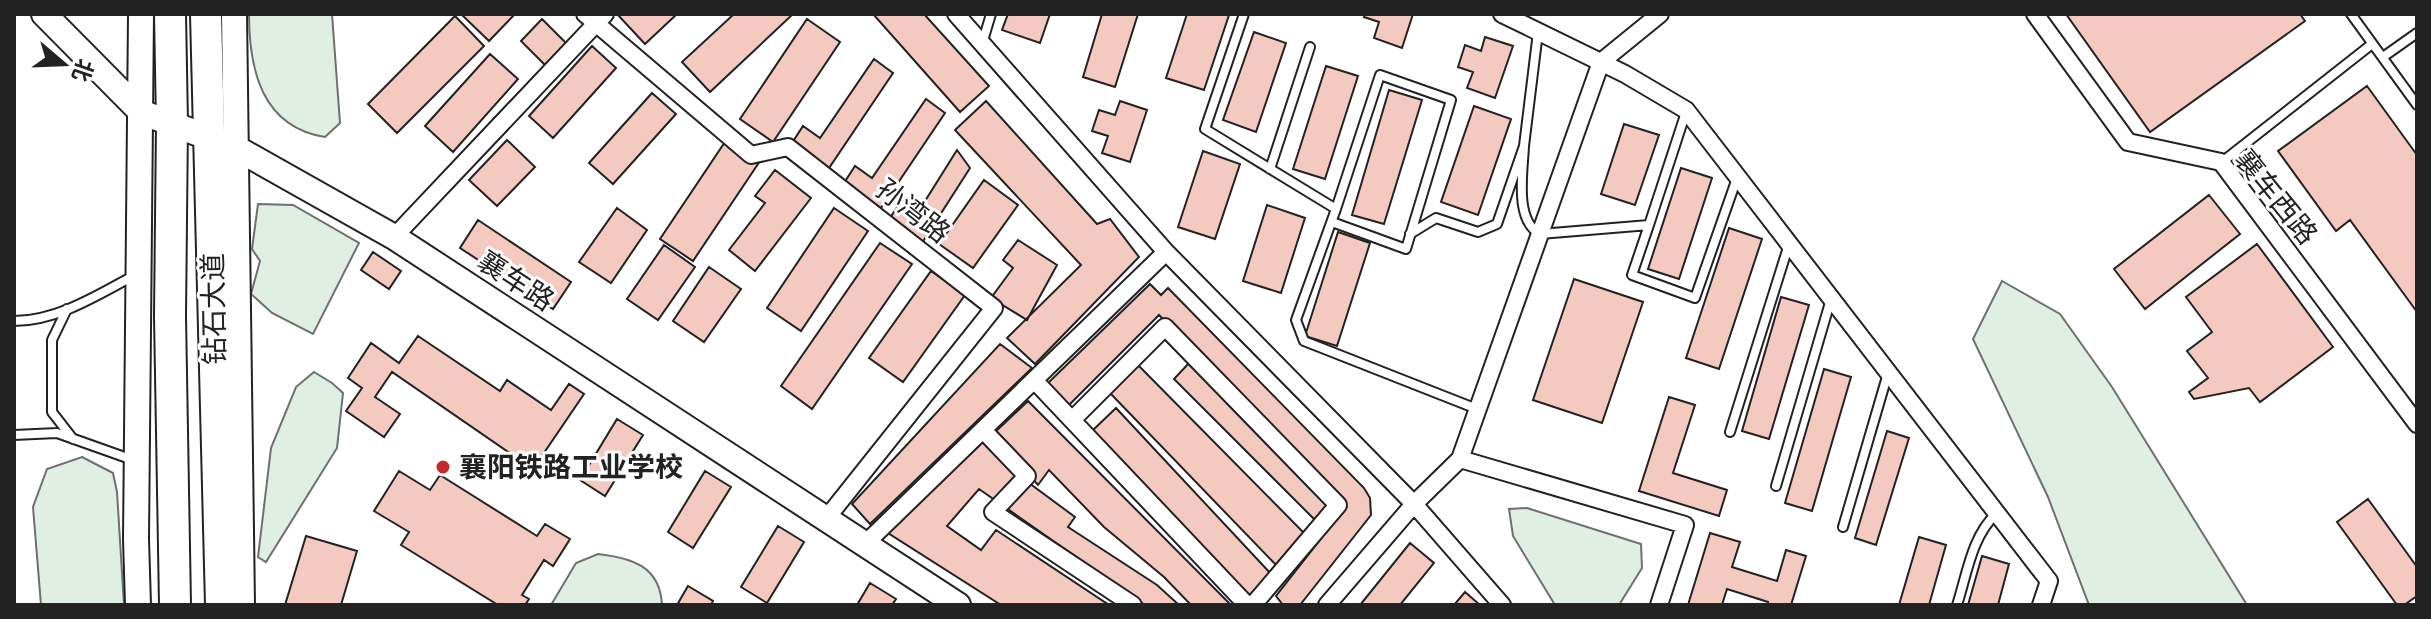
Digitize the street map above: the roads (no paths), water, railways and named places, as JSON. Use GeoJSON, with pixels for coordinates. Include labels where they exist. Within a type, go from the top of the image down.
{"type":"FeatureCollection","features":[{"type":"Feature","properties":{"kind":"highway","name":"钻石大道"},"geometry":{"type":"LineString","coordinates":[[170,14],[170,316],[175,605]]}},
{"type":"Feature","properties":{"kind":"highway","name":"钻石大道"},"geometry":{"type":"LineString","coordinates":[[206,14],[223,142],[221,605]]}},
{"type":"Feature","properties":{"kind":"street","name":"襄车路"},"geometry":{"type":"LineString","coordinates":[[44,14],[141,112],[223,142],[394,237],[958,605]]}},
{"type":"Feature","properties":{"kind":"street"},"geometry":{"type":"LineString","coordinates":[[138,605],[141,14]]}},
{"type":"Feature","properties":{"kind":"street"},"geometry":{"type":"LineString","coordinates":[[234,14],[223,142],[242,605]]}},
{"type":"Feature","properties":{"kind":"street"},"geometry":{"type":"LineString","coordinates":[[956,14],[1166,252],[1414,504],[1502,605]]}},
{"type":"Feature","properties":{"kind":"street"},"geometry":{"type":"LineString","coordinates":[[1502,14],[1601,62],[1686,110],[2049,581],[2041,605]]}},
{"type":"Feature","properties":{"kind":"street"},"geometry":{"type":"LineString","coordinates":[[1327,605],[1414,504],[1460,459],[1601,62],[1660,14]]}},
{"type":"Feature","properties":{"kind":"street","name":"襄车西路"},"geometry":{"type":"LineString","coordinates":[[2035,14],[2128,142],[2221,162],[2417,424]]}},
{"type":"Feature","properties":{"kind":"street"},"geometry":{"type":"LineString","coordinates":[[394,237],[595,17]]}},
{"type":"Feature","properties":{"kind":"street","name":"孙湾路"},"geometry":{"type":"LineString","coordinates":[[595,17],[751,155],[788,147],[994,308],[826,519]]}},
{"type":"Feature","properties":{"kind":"street"},"geometry":{"type":"LineString","coordinates":[[865,544],[1166,252]]}},
{"type":"Feature","properties":{"kind":"street"},"geometry":{"type":"LineString","coordinates":[[1034,380],[1250,605],[1338,505],[1165,327],[1073,419]]}},
{"type":"Feature","properties":{"kind":"street"},"geometry":{"type":"LineString","coordinates":[[983,430],[1027,476],[993,512],[1133,605]]}},
{"type":"Feature","properties":{"kind":"street"},"geometry":{"type":"LineString","coordinates":[[1460,459],[1685,525],[1659,605]]}},
{"type":"Feature","properties":{"kind":"lane"},"geometry":{"type":"LineString","coordinates":[[982,44],[991,14]]}},
{"type":"Feature","properties":{"kind":"lane"},"geometry":{"type":"LineString","coordinates":[[1244,14],[1205,129],[1336,209]]}},
{"type":"Feature","properties":{"kind":"lane"},"geometry":{"type":"LineString","coordinates":[[2351,14],[2417,105]]}},
{"type":"Feature","properties":{"kind":"lane"},"geometry":{"type":"LineString","coordinates":[[1538,32],[1524,146],[1522,212],[1533,231],[1540,234],[1649,225]]}},
{"type":"Feature","properties":{"kind":"lane"},"geometry":{"type":"LineString","coordinates":[[2383,57],[2417,33]]}},
{"type":"Feature","properties":{"kind":"lane"},"geometry":{"type":"LineString","coordinates":[[2221,162],[2372,44]]}},
{"type":"Feature","properties":{"kind":"lane"},"geometry":{"type":"LineString","coordinates":[[1270,169],[1310,47]]}},
{"type":"Feature","properties":{"kind":"lane"},"geometry":{"type":"LineString","coordinates":[[1332,222],[1406,249],[1451,100],[1380,75],[1296,320],[1304,341],[1477,409]]}},
{"type":"Feature","properties":{"kind":"lane"},"geometry":{"type":"LineString","coordinates":[[1686,110],[1632,275],[1695,298],[1738,177]]}},
{"type":"Feature","properties":{"kind":"lane"},"geometry":{"type":"LineString","coordinates":[[1410,234],[1436,218],[1478,232],[1497,224],[1524,146]]}},
{"type":"Feature","properties":{"kind":"lane"},"geometry":{"type":"LineString","coordinates":[[1730,432],[1789,243]]}},
{"type":"Feature","properties":{"kind":"lane"},"geometry":{"type":"LineString","coordinates":[[14,321],[31,321],[85,303],[139,273]]}},
{"type":"Feature","properties":{"kind":"lane"},"geometry":{"type":"LineString","coordinates":[[1776,486],[1831,298]]}},
{"type":"Feature","properties":{"kind":"lane"},"geometry":{"type":"LineString","coordinates":[[67,309],[52,340],[52,412],[73,439]]}},
{"type":"Feature","properties":{"kind":"lane"},"geometry":{"type":"LineString","coordinates":[[1843,527],[1888,372]]}},
{"type":"Feature","properties":{"kind":"lane"},"geometry":{"type":"LineString","coordinates":[[14,435],[57,433],[137,461]]}},
{"type":"Feature","properties":{"kind":"lane"},"geometry":{"type":"LineString","coordinates":[[1957,605],[1978,536],[1997,513]]}},
{"type":"Feature","properties":{"kind":"place","name":"襄阳铁路工业学校"},"geometry":{"type":"Point","coordinates":[443,467]}}]}
